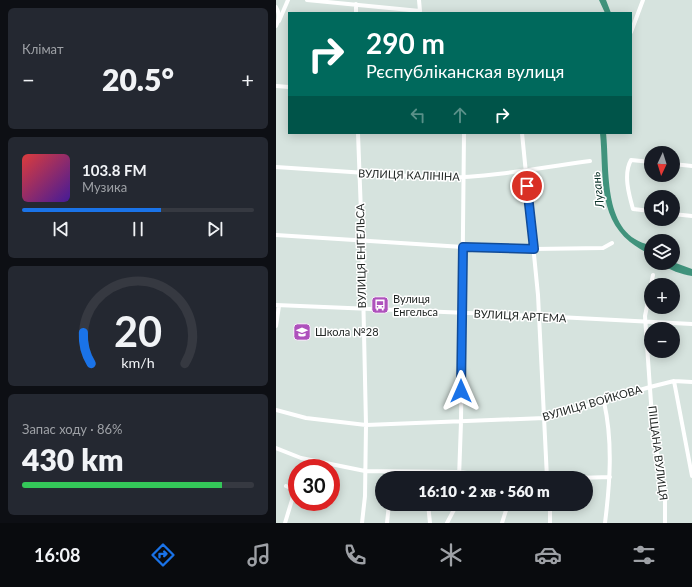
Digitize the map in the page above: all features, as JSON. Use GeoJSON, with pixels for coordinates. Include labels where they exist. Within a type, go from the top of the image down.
{"type":"FeatureCollection","features":[{"type":"Feature","properties":{"kind":"street"},"geometry":{"type":"LineString","coordinates":[[276,26],[288,0]]}},
{"type":"Feature","properties":{"kind":"street"},"geometry":{"type":"LineString","coordinates":[[306,0],[420,11],[419,0]]}},
{"type":"Feature","properties":{"kind":"street"},"geometry":{"type":"LineString","coordinates":[[632,29],[643,0]]}},
{"type":"Feature","properties":{"kind":"street"},"geometry":{"type":"LineString","coordinates":[[356,4],[356,12]]}},
{"type":"Feature","properties":{"kind":"street"},"geometry":{"type":"LineString","coordinates":[[276,7],[278,10],[279,21]]}},
{"type":"Feature","properties":{"kind":"street"},"geometry":{"type":"LineString","coordinates":[[276,86],[288,87]]}},
{"type":"Feature","properties":{"kind":"street","name":"ВУЛИЦЯ ЕНГЕЛЬСА"},"geometry":{"type":"LineString","coordinates":[[358,134],[366,425],[366,496],[362,523]]}},
{"type":"Feature","properties":{"kind":"street"},"geometry":{"type":"LineString","coordinates":[[459,471],[461,422],[464,134]]}},
{"type":"Feature","properties":{"kind":"street"},"geometry":{"type":"LineString","coordinates":[[522,134],[534,249],[539,316],[547,471]]}},
{"type":"Feature","properties":{"kind":"street"},"geometry":{"type":"LineString","coordinates":[[644,161],[631,160],[627,167],[633,210],[644,211]]}},
{"type":"Feature","properties":{"kind":"street","name":"ВУЛИЦЯ КАЛІНІНА"},"geometry":{"type":"LineString","coordinates":[[276,167],[440,178],[525,171],[590,161]]}},
{"type":"Feature","properties":{"kind":"street"},"geometry":{"type":"LineString","coordinates":[[680,165],[692,166]]}},
{"type":"Feature","properties":{"kind":"street"},"geometry":{"type":"LineString","coordinates":[[680,215],[692,216]]}},
{"type":"Feature","properties":{"kind":"street"},"geometry":{"type":"LineString","coordinates":[[276,235],[463,247],[534,249],[603,248],[612,243]]}},
{"type":"Feature","properties":{"kind":"street"},"geometry":{"type":"LineString","coordinates":[[276,326],[278,306]]}},
{"type":"Feature","properties":{"kind":"street","name":"ВУЛИЦЯ АРТЕМА"},"geometry":{"type":"LineString","coordinates":[[278,306],[362,308],[646,322]]}},
{"type":"Feature","properties":{"kind":"street","name":"ПІЩАНА ВУЛИЦЯ"},"geometry":{"type":"LineString","coordinates":[[645,314],[646,322]]}},
{"type":"Feature","properties":{"kind":"street","name":"ВУЛИЦЯ АРТЕМА"},"geometry":{"type":"LineString","coordinates":[[680,323],[692,324]]}},
{"type":"Feature","properties":{"kind":"street","name":"ПІЩАНА ВУЛИЦЯ"},"geometry":{"type":"LineString","coordinates":[[648,358],[654,432],[665,495],[665,523]]}},
{"type":"Feature","properties":{"kind":"street"},"geometry":{"type":"LineString","coordinates":[[674,382],[692,476]]}},
{"type":"Feature","properties":{"kind":"street","name":"ВУЛИЦЯ ВОЙКОВА"},"geometry":{"type":"LineString","coordinates":[[276,410],[306,418],[366,425],[545,418],[604,402],[650,387],[674,382],[692,382]]}},
{"type":"Feature","properties":{"kind":"street"},"geometry":{"type":"LineString","coordinates":[[604,402],[610,446],[610,488],[605,523]]}},
{"type":"Feature","properties":{"kind":"street"},"geometry":{"type":"LineString","coordinates":[[276,448],[301,458],[365,471],[375,471]]}},
{"type":"Feature","properties":{"kind":"street"},"geometry":{"type":"LineString","coordinates":[[593,478],[610,477]]}},
{"type":"Feature","properties":{"kind":"street"},"geometry":{"type":"LineString","coordinates":[[285,523],[295,490],[286,486]]}},
{"type":"Feature","properties":{"kind":"street"},"geometry":{"type":"LineString","coordinates":[[387,523],[388,511]]}},
{"type":"Feature","properties":{"kind":"street"},"geometry":{"type":"LineString","coordinates":[[429,511],[430,523]]}},
{"type":"Feature","properties":{"kind":"street"},"geometry":{"type":"LineString","coordinates":[[447,523],[453,511]]}},
{"type":"Feature","properties":{"kind":"street"},"geometry":{"type":"LineString","coordinates":[[502,523],[506,511]]}},
{"type":"Feature","properties":{"kind":"street"},"geometry":{"type":"LineString","coordinates":[[550,511],[550,523]]}},
{"type":"Feature","properties":{"kind":"shaded area"},"geometry":{"type":"Polygon","coordinates":[[[599,0],[606,0],[611,12],[605,12],[599,0]]]}},
{"type":"Feature","properties":{"kind":"shaded area"},"geometry":{"type":"Polygon","coordinates":[[[600,134],[606,134],[609,182],[616,215],[624,229],[635,239],[644,242],[644,251],[630,242],[619,231],[607,206],[604,192],[600,134]]]}},
{"type":"Feature","properties":{"kind":"shaded area"},"geometry":{"type":"Polygon","coordinates":[[[680,265],[692,269],[692,276],[684,274],[672,270],[680,270],[680,265]]]}},
{"type":"Feature","properties":{"kind":"place","name":"Вулиця Енгельса"},"geometry":{"type":"Point","coordinates":[380,305]}},
{"type":"Feature","properties":{"kind":"place","name":"Школа №28"},"geometry":{"type":"Point","coordinates":[302,332]}},
{"type":"Feature","properties":{"kind":"route"},"geometry":{"type":"LineString","coordinates":[[461,391],[463,247],[534,249],[527,186]]}},
{"type":"Feature","properties":{"kind":"water label","name":"Лугань"},"geometry":{"type":"Point","coordinates":[598,190]}}]}
